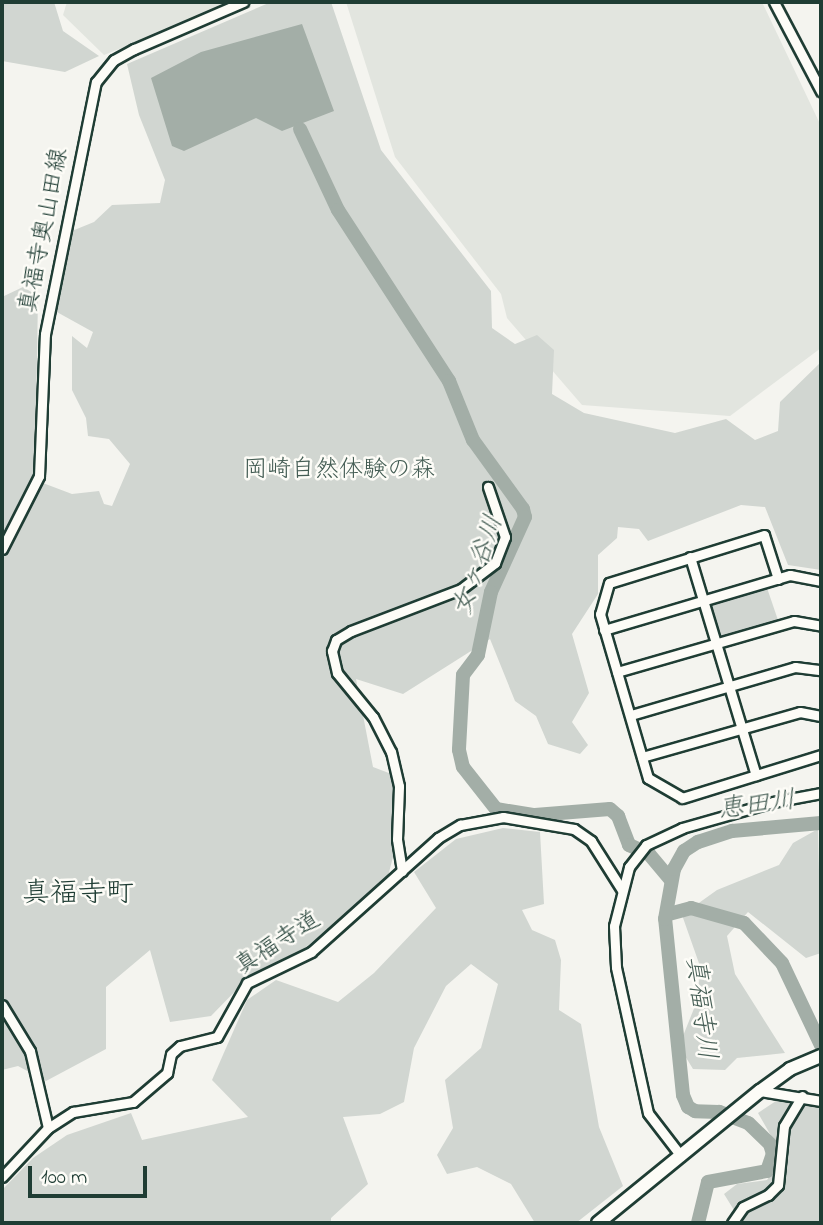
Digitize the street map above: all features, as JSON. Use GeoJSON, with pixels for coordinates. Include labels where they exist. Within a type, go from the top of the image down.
{"type":"FeatureCollection","features":[{"type":"Feature","properties":{"kind":"main road"},"geometry":{"type":"LineString","coordinates":[[598,1223],[760,1091],[790,1069],[820,1056]]}},
{"type":"Feature","properties":{"kind":"street","name":"真福寺奥山田線"},"geometry":{"type":"LineString","coordinates":[[2,549],[39,476],[45,334],[96,82],[114,60],[134,49],[243,2]]}},
{"type":"Feature","properties":{"kind":"street"},"geometry":{"type":"LineString","coordinates":[[774,2],[821,92]]}},
{"type":"Feature","properties":{"kind":"street"},"geometry":{"type":"LineString","coordinates":[[488,487],[505,537],[495,563],[461,589],[351,631],[336,640],[331,651],[337,673],[373,717],[391,752],[399,786],[397,839],[402,871],[460,825],[513,818],[574,829],[592,841],[622,891]]}},
{"type":"Feature","properties":{"kind":"street"},"geometry":{"type":"LineString","coordinates":[[778,579],[764,535],[609,583],[600,614],[648,778],[682,797],[821,755]]}},
{"type":"Feature","properties":{"kind":"street"},"geometry":{"type":"LineString","coordinates":[[691,557],[756,775]]}},
{"type":"Feature","properties":{"kind":"street"},"geometry":{"type":"LineString","coordinates":[[604,629],[790,575],[821,581]]}},
{"type":"Feature","properties":{"kind":"street"},"geometry":{"type":"LineString","coordinates":[[617,672],[794,621],[821,626]]}},
{"type":"Feature","properties":{"kind":"street"},"geometry":{"type":"LineString","coordinates":[[631,715],[795,667],[821,670]]}},
{"type":"Feature","properties":{"kind":"street"},"geometry":{"type":"LineString","coordinates":[[642,757],[800,712],[821,716]]}},
{"type":"Feature","properties":{"kind":"street"},"geometry":{"type":"LineString","coordinates":[[681,1156],[648,1113],[615,953],[614,926],[632,860],[653,841],[722,816],[821,793]]}},
{"type":"Feature","properties":{"kind":"street","name":"真福寺道"},"geometry":{"type":"LineString","coordinates":[[2,1177],[48,1128],[73,1112],[133,1102],[167,1073],[171,1054],[180,1046],[217,1037],[247,983],[311,952],[402,871]]}},
{"type":"Feature","properties":{"kind":"street"},"geometry":{"type":"LineString","coordinates":[[2,1005],[30,1051],[48,1128]]}},
{"type":"Feature","properties":{"kind":"street"},"geometry":{"type":"LineString","coordinates":[[760,1091],[821,1101]]}},
{"type":"Feature","properties":{"kind":"street"},"geometry":{"type":"LineString","coordinates":[[733,1223],[743,1208],[768,1195],[778,1185],[784,1126],[802,1096]]}},
{"type":"Feature","properties":{"kind":"shaded area"},"geometry":{"type":"Polygon","coordinates":[[[67,2],[236,2],[104,55],[63,15],[67,2]]]}},
{"type":"Feature","properties":{"kind":"shaded area"},"geometry":{"type":"Polygon","coordinates":[[[346,2],[762,2],[821,126],[821,348],[730,416],[582,405],[507,318],[501,294],[395,157],[346,2]]]}},
{"type":"Feature","properties":{"kind":"shaded area"},"geometry":{"type":"Polygon","coordinates":[[[302,24],[334,111],[282,131],[256,118],[184,151],[172,146],[151,78],[201,52],[302,24]]]}},
{"type":"Feature","properties":{"kind":"green space"},"geometry":{"type":"Polygon","coordinates":[[[2,2],[54,2],[63,31],[99,56],[65,72],[2,61],[2,2]]]}},
{"type":"Feature","properties":{"kind":"green space","name":"岡崎自然体験の森"},"geometry":{"type":"Polygon","coordinates":[[[271,2],[331,2],[381,150],[491,291],[492,328],[515,344],[537,335],[554,350],[552,394],[584,413],[675,433],[726,419],[755,440],[778,431],[780,402],[821,362],[821,570],[788,565],[765,507],[741,505],[648,541],[639,529],[618,527],[617,538],[598,555],[598,594],[572,634],[589,693],[572,722],[588,745],[580,754],[548,744],[536,716],[515,701],[490,639],[403,694],[356,679],[373,767],[394,775],[393,857],[387,880],[294,957],[246,980],[211,1016],[170,1022],[150,950],[106,987],[106,1049],[46,1081],[18,1066],[2,1070],[2,297],[23,287],[38,296],[35,480],[72,494],[99,491],[104,504],[112,506],[130,464],[109,439],[88,436],[86,418],[72,390],[72,336],[87,348],[93,332],[55,311],[67,233],[94,222],[112,205],[160,203],[165,180],[139,115],[127,64],[271,2]]]}},
{"type":"Feature","properties":{"kind":"green space"},"geometry":{"type":"Polygon","coordinates":[[[766,585],[779,623],[720,641],[708,602],[766,585]]]}},
{"type":"Feature","properties":{"kind":"green space"},"geometry":{"type":"Polygon","coordinates":[[[503,828],[540,832],[544,904],[522,910],[532,930],[555,940],[561,960],[559,1010],[581,1024],[599,1127],[623,1186],[576,1223],[535,1223],[511,1184],[477,1167],[447,1174],[437,1155],[453,1128],[445,1080],[481,1048],[498,984],[471,964],[446,986],[414,1048],[404,1102],[380,1114],[343,1117],[368,1184],[331,1218],[331,1223],[2,1223],[2,1190],[33,1158],[67,1135],[131,1113],[142,1140],[248,1117],[212,1080],[247,1000],[276,980],[338,1002],[374,973],[436,908],[414,872],[456,839],[503,828]]]}},
{"type":"Feature","properties":{"kind":"green space"},"geometry":{"type":"Polygon","coordinates":[[[818,829],[821,953],[806,958],[748,912],[727,936],[735,974],[785,1053],[737,1058],[725,1070],[693,1069],[679,1046],[695,1006],[701,969],[682,915],[717,890],[779,865],[793,843],[818,829]]]}},
{"type":"Feature","properties":{"kind":"green space"},"geometry":{"type":"Polygon","coordinates":[[[794,1100],[821,1107],[821,1223],[742,1223],[724,1194],[737,1184],[767,1180],[778,1163],[774,1141],[758,1113],[776,1101],[794,1100]]]}},
{"type":"Feature","properties":{"kind":"waterway","name":"女ヶ谷川"},"geometry":{"type":"LineString","coordinates":[[300,129],[338,210],[449,381],[473,440],[523,509],[525,517],[491,592],[478,655],[463,675],[459,750],[463,767],[496,809],[535,815],[610,809],[618,816],[629,845],[649,854],[671,880]]}},
{"type":"Feature","properties":{"kind":"waterway","name":"真福寺川"},"geometry":{"type":"LineString","coordinates":[[698,1223],[708,1182],[767,1171],[773,1154],[770,1144],[748,1123],[719,1112],[695,1111],[688,1107],[683,1095],[665,919],[674,869],[684,851],[698,842],[732,831],[821,823]]}},
{"type":"Feature","properties":{"kind":"waterway","name":"真福寺川"},"geometry":{"type":"LineString","coordinates":[[669,914],[691,908],[744,923],[782,963],[821,1045]]}},
{"type":"Feature","properties":{"kind":"district","name":"真福寺町"},"geometry":{"type":"Point","coordinates":[78,895]}},
{"type":"Feature","properties":{"kind":"water label","name":"恵田川"},"geometry":{"type":"Point","coordinates":[757,807]}}]}
